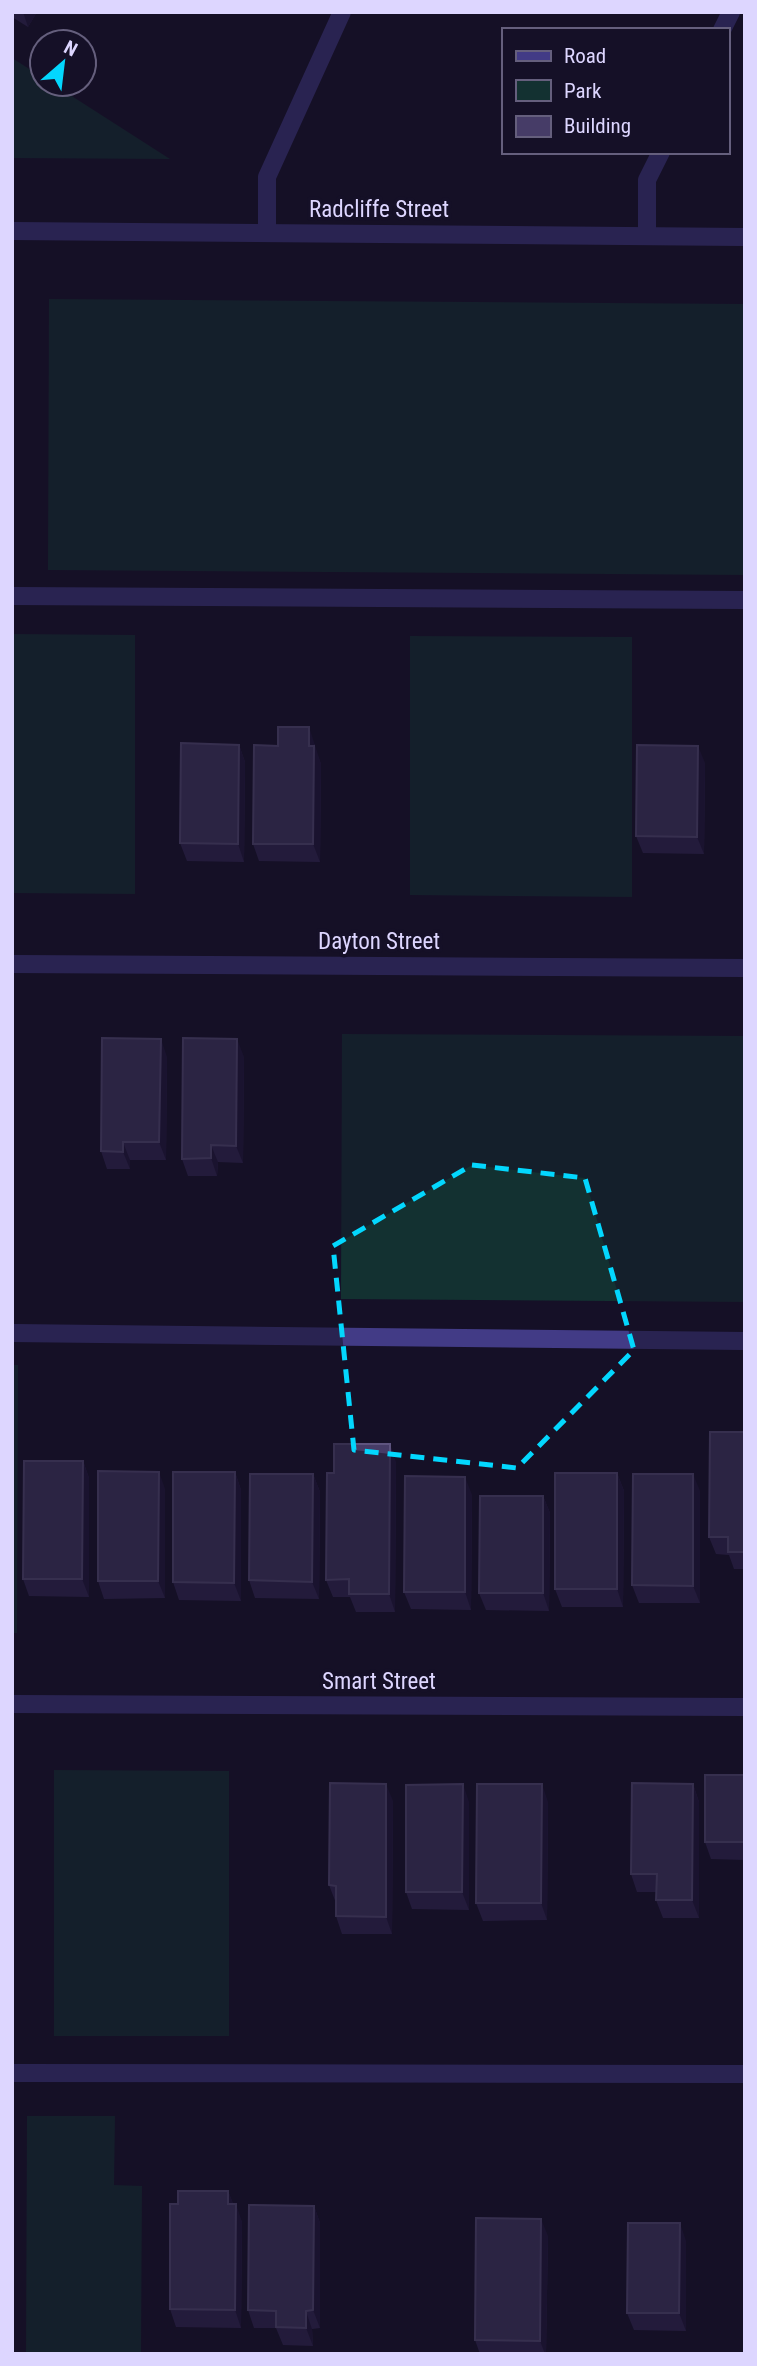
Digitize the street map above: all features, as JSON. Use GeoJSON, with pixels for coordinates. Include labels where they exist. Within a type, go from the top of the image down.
{"type":"FeatureCollection","features":[{"type":"Feature","properties":{"kind":"street"},"geometry":{"type":"LineString","coordinates":[[267,232],[267,177],[342,12]]}},
{"type":"Feature","properties":{"kind":"street"},"geometry":{"type":"LineString","coordinates":[[723,28],[731,12]]}},
{"type":"Feature","properties":{"kind":"street"},"geometry":{"type":"LineString","coordinates":[[648,236],[648,180],[660,154]]}},
{"type":"Feature","properties":{"kind":"street","name":"Radcliffe Street"},"geometry":{"type":"LineString","coordinates":[[12,231],[745,237]]}},
{"type":"Feature","properties":{"kind":"street"},"geometry":{"type":"LineString","coordinates":[[12,596],[745,600]]}},
{"type":"Feature","properties":{"kind":"street","name":"Dayton Street"},"geometry":{"type":"LineString","coordinates":[[12,964],[745,968]]}},
{"type":"Feature","properties":{"kind":"street"},"geometry":{"type":"LineString","coordinates":[[12,1334],[745,1341]]}},
{"type":"Feature","properties":{"kind":"street","name":"Smart Street"},"geometry":{"type":"LineString","coordinates":[[12,1704],[745,1707]]}},
{"type":"Feature","properties":{"kind":"street"},"geometry":{"type":"LineString","coordinates":[[12,2073],[745,2074]]}},
{"type":"Feature","properties":{"kind":"highlighted area"},"geometry":{"type":"Polygon","coordinates":[[[472,1165],[585,1178],[634,1350],[517,1468],[354,1450],[333,1246],[472,1165]]]}},
{"type":"Feature","properties":{"kind":"green space"},"geometry":{"type":"Polygon","coordinates":[[[12,58],[28,68],[28,98],[75,98],[170,159],[12,158],[12,58]]]}},
{"type":"Feature","properties":{"kind":"green space"},"geometry":{"type":"Polygon","coordinates":[[[49,299],[745,304],[745,575],[48,570],[49,299]]]}},
{"type":"Feature","properties":{"kind":"green space"},"geometry":{"type":"Polygon","coordinates":[[[12,634],[135,635],[135,894],[12,893],[12,634]]]}},
{"type":"Feature","properties":{"kind":"green space"},"geometry":{"type":"Polygon","coordinates":[[[410,636],[632,637],[632,897],[410,895],[410,636]]]}},
{"type":"Feature","properties":{"kind":"green space"},"geometry":{"type":"Polygon","coordinates":[[[342,1034],[745,1036],[745,1302],[341,1299],[342,1034]]]}},
{"type":"Feature","properties":{"kind":"green space"},"geometry":{"type":"Polygon","coordinates":[[[12,1365],[18,1365],[17,1633],[12,1633],[12,1365]]]}},
{"type":"Feature","properties":{"kind":"green space"},"geometry":{"type":"Polygon","coordinates":[[[54,1770],[229,1771],[229,2036],[54,2036],[54,1770]]]}},
{"type":"Feature","properties":{"kind":"green space"},"geometry":{"type":"Polygon","coordinates":[[[27,2116],[115,2116],[114,2185],[142,2186],[141,2354],[26,2354],[27,2116]]]}},
{"type":"Feature","properties":{"kind":"building"},"geometry":{"type":"Polygon","coordinates":[[[278,727],[309,727],[309,746],[314,746],[313,844],[253,844],[254,745],[278,746],[278,727]]]}},
{"type":"Feature","properties":{"kind":"building"},"geometry":{"type":"Polygon","coordinates":[[[181,743],[239,745],[238,844],[180,843],[181,743]]]}},
{"type":"Feature","properties":{"kind":"building"},"geometry":{"type":"Polygon","coordinates":[[[637,745],[698,746],[697,837],[636,836],[637,745]]]}},
{"type":"Feature","properties":{"kind":"building"},"geometry":{"type":"Polygon","coordinates":[[[102,1038],[161,1039],[159,1142],[123,1142],[123,1152],[101,1151],[102,1038]]]}},
{"type":"Feature","properties":{"kind":"building"},"geometry":{"type":"Polygon","coordinates":[[[183,1038],[237,1039],[236,1146],[211,1145],[211,1158],[182,1159],[183,1038]]]}},
{"type":"Feature","properties":{"kind":"building"},"geometry":{"type":"Polygon","coordinates":[[[710,1432],[745,1432],[745,1552],[728,1552],[728,1537],[709,1537],[710,1432]]]}},
{"type":"Feature","properties":{"kind":"building"},"geometry":{"type":"Polygon","coordinates":[[[334,1444],[390,1444],[389,1594],[349,1594],[349,1579],[326,1580],[327,1473],[334,1473],[334,1444]]]}},
{"type":"Feature","properties":{"kind":"building"},"geometry":{"type":"Polygon","coordinates":[[[24,1461],[83,1461],[82,1579],[23,1579],[24,1461]]]}},
{"type":"Feature","properties":{"kind":"building"},"geometry":{"type":"Polygon","coordinates":[[[98,1471],[159,1472],[158,1581],[98,1581],[98,1471]]]}},
{"type":"Feature","properties":{"kind":"building"},"geometry":{"type":"Polygon","coordinates":[[[173,1472],[235,1472],[234,1583],[173,1582],[173,1472]]]}},
{"type":"Feature","properties":{"kind":"building"},"geometry":{"type":"Polygon","coordinates":[[[555,1473],[617,1473],[617,1589],[555,1589],[555,1473]]]}},
{"type":"Feature","properties":{"kind":"building"},"geometry":{"type":"Polygon","coordinates":[[[250,1474],[313,1474],[312,1582],[249,1580],[250,1474]]]}},
{"type":"Feature","properties":{"kind":"building"},"geometry":{"type":"Polygon","coordinates":[[[633,1474],[693,1474],[693,1586],[632,1585],[633,1474]]]}},
{"type":"Feature","properties":{"kind":"building"},"geometry":{"type":"Polygon","coordinates":[[[405,1476],[465,1477],[465,1592],[404,1592],[405,1476]]]}},
{"type":"Feature","properties":{"kind":"building"},"geometry":{"type":"Polygon","coordinates":[[[480,1496],[543,1496],[543,1593],[479,1593],[480,1496]]]}},
{"type":"Feature","properties":{"kind":"building"},"geometry":{"type":"Polygon","coordinates":[[[705,1775],[745,1775],[745,1842],[705,1842],[705,1775]]]}},
{"type":"Feature","properties":{"kind":"building"},"geometry":{"type":"Polygon","coordinates":[[[330,1783],[386,1784],[386,1917],[336,1916],[336,1886],[329,1885],[330,1783]]]}},
{"type":"Feature","properties":{"kind":"building"},"geometry":{"type":"Polygon","coordinates":[[[632,1783],[693,1784],[692,1900],[656,1900],[657,1874],[631,1874],[632,1783]]]}},
{"type":"Feature","properties":{"kind":"building"},"geometry":{"type":"Polygon","coordinates":[[[463,1784],[462,1892],[406,1892],[406,1785],[463,1784]]]}},
{"type":"Feature","properties":{"kind":"building"},"geometry":{"type":"Polygon","coordinates":[[[477,1784],[542,1784],[541,1903],[476,1903],[477,1784]]]}},
{"type":"Feature","properties":{"kind":"building"},"geometry":{"type":"Polygon","coordinates":[[[178,2191],[228,2191],[228,2204],[236,2204],[235,2310],[170,2309],[170,2204],[178,2204],[178,2191]]]}},
{"type":"Feature","properties":{"kind":"building"},"geometry":{"type":"Polygon","coordinates":[[[249,2205],[314,2206],[313,2310],[306,2311],[306,2328],[276,2327],[276,2311],[248,2310],[249,2205]]]}},
{"type":"Feature","properties":{"kind":"building"},"geometry":{"type":"Polygon","coordinates":[[[476,2218],[541,2219],[540,2341],[475,2340],[476,2218]]]}},
{"type":"Feature","properties":{"kind":"building"},"geometry":{"type":"Polygon","coordinates":[[[628,2223],[680,2223],[679,2313],[627,2313],[628,2223]]]}}]}
